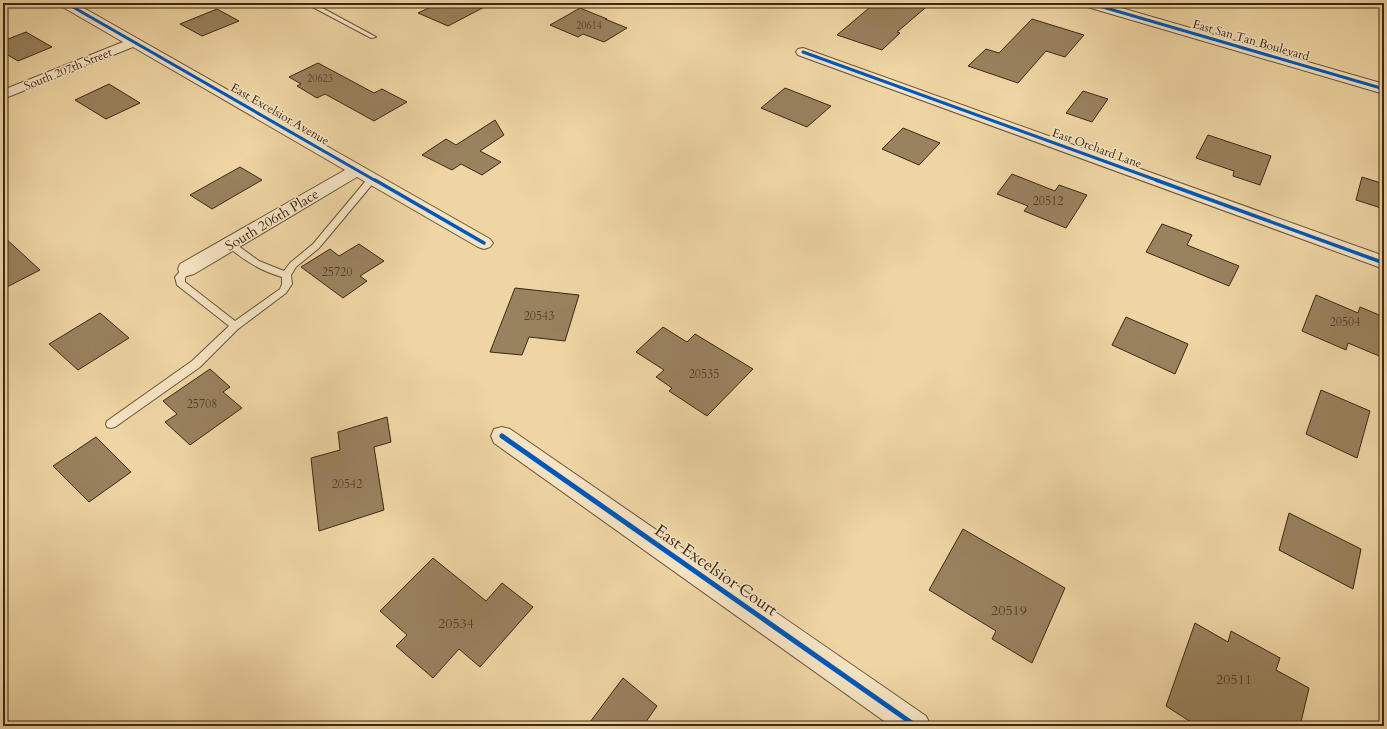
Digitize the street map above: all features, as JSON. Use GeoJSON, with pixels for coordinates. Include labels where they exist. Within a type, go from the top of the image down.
{"type":"FeatureCollection","features":[{"type":"Feature","properties":{"kind":"street","name":"East Excelsior Avenue"},"geometry":{"type":"LineString","coordinates":[[66,3],[484,243]]}},
{"type":"Feature","properties":{"kind":"street","name":"East San Tan Boulevard"},"geometry":{"type":"LineString","coordinates":[[1089,3],[1384,89]]}},
{"type":"Feature","properties":{"kind":"street","name":"South 207th Street"},"geometry":{"type":"LineString","coordinates":[[3,96],[134,42]]}},
{"type":"Feature","properties":{"kind":"street","name":"East Orchard Lane"},"geometry":{"type":"LineString","coordinates":[[803,52],[1384,263]]}},
{"type":"Feature","properties":{"kind":"street","name":"South 206th Place"},"geometry":{"type":"LineString","coordinates":[[187,269],[357,170]]}},
{"type":"Feature","properties":{"kind":"street","name":"East Excelsior Court"},"geometry":{"type":"LineString","coordinates":[[502,436],[916,726]]}},
{"type":"Feature","properties":{"kind":"lane"},"geometry":{"type":"LineString","coordinates":[[308,3],[373,36]]}},
{"type":"Feature","properties":{"kind":"lane"},"geometry":{"type":"LineString","coordinates":[[111,424],[196,364],[235,326],[283,292],[287,284],[286,275],[293,265],[316,246],[372,179]]}},
{"type":"Feature","properties":{"kind":"lane"},"geometry":{"type":"LineString","coordinates":[[230,244],[254,263],[268,271],[286,275]]}},
{"type":"Feature","properties":{"kind":"lane"},"geometry":{"type":"LineString","coordinates":[[187,269],[180,277],[180,283],[235,326]]}},
{"type":"Feature","properties":{"kind":"building"},"geometry":{"type":"Polygon","coordinates":[[[439,3],[492,3],[448,26],[418,13],[439,3]]]}},
{"type":"Feature","properties":{"kind":"building"},"geometry":{"type":"Polygon","coordinates":[[[875,3],[931,3],[897,32],[900,33],[882,50],[837,35],[875,3]]]}},
{"type":"Feature","properties":{"kind":"building"},"geometry":{"type":"Polygon","coordinates":[[[580,8],[627,28],[604,42],[583,34],[578,37],[550,25],[580,8]]]}},
{"type":"Feature","properties":{"kind":"building"},"geometry":{"type":"Polygon","coordinates":[[[217,9],[239,21],[202,36],[180,24],[217,9]]]}},
{"type":"Feature","properties":{"kind":"building"},"geometry":{"type":"Polygon","coordinates":[[[1032,19],[1084,35],[1065,57],[1046,51],[1018,83],[968,66],[986,49],[999,53],[1032,19]]]}},
{"type":"Feature","properties":{"kind":"building"},"geometry":{"type":"Polygon","coordinates":[[[26,32],[52,47],[18,61],[3,52],[3,41],[26,32]]]}},
{"type":"Feature","properties":{"kind":"building"},"geometry":{"type":"Polygon","coordinates":[[[318,63],[374,93],[382,89],[407,102],[374,121],[325,94],[317,98],[297,86],[301,84],[289,77],[318,63]]]}},
{"type":"Feature","properties":{"kind":"building"},"geometry":{"type":"Polygon","coordinates":[[[109,84],[140,103],[106,119],[75,100],[109,84]]]}},
{"type":"Feature","properties":{"kind":"building"},"geometry":{"type":"Polygon","coordinates":[[[785,88],[831,106],[807,127],[761,108],[785,88]]]}},
{"type":"Feature","properties":{"kind":"building"},"geometry":{"type":"Polygon","coordinates":[[[1083,91],[1108,99],[1092,122],[1066,113],[1083,91]]]}},
{"type":"Feature","properties":{"kind":"building"},"geometry":{"type":"Polygon","coordinates":[[[495,120],[504,135],[480,151],[501,162],[482,175],[461,164],[452,170],[422,155],[446,139],[456,145],[495,120]]]}},
{"type":"Feature","properties":{"kind":"building"},"geometry":{"type":"Polygon","coordinates":[[[903,128],[940,143],[919,165],[882,149],[903,128]]]}},
{"type":"Feature","properties":{"kind":"building"},"geometry":{"type":"Polygon","coordinates":[[[1208,135],[1271,156],[1260,185],[1233,176],[1234,171],[1196,158],[1208,135]]]}},
{"type":"Feature","properties":{"kind":"building"},"geometry":{"type":"Polygon","coordinates":[[[240,167],[262,180],[212,209],[190,195],[240,167]]]}},
{"type":"Feature","properties":{"kind":"building"},"geometry":{"type":"Polygon","coordinates":[[[1012,174],[1055,191],[1059,185],[1087,195],[1066,228],[1024,211],[1028,206],[997,194],[1012,174]]]}},
{"type":"Feature","properties":{"kind":"building"},"geometry":{"type":"Polygon","coordinates":[[[1362,177],[1384,184],[1384,209],[1356,200],[1362,177]]]}},
{"type":"Feature","properties":{"kind":"building"},"geometry":{"type":"Polygon","coordinates":[[[1162,224],[1192,235],[1187,245],[1239,266],[1229,286],[1146,252],[1162,224]]]}},
{"type":"Feature","properties":{"kind":"building"},"geometry":{"type":"Polygon","coordinates":[[[3,236],[40,270],[3,289],[3,236]]]}},
{"type":"Feature","properties":{"kind":"building"},"geometry":{"type":"Polygon","coordinates":[[[359,244],[384,261],[360,276],[367,281],[343,298],[301,267],[330,249],[339,256],[359,244]]]}},
{"type":"Feature","properties":{"kind":"building"},"geometry":{"type":"Polygon","coordinates":[[[515,288],[579,295],[565,341],[529,337],[522,355],[490,352],[515,288]]]}},
{"type":"Feature","properties":{"kind":"building"},"geometry":{"type":"Polygon","coordinates":[[[1316,295],[1358,313],[1360,307],[1384,317],[1384,358],[1348,343],[1346,350],[1302,331],[1316,295]]]}},
{"type":"Feature","properties":{"kind":"building"},"geometry":{"type":"Polygon","coordinates":[[[100,313],[129,338],[78,370],[49,344],[100,313]]]}},
{"type":"Feature","properties":{"kind":"building"},"geometry":{"type":"Polygon","coordinates":[[[1126,317],[1188,344],[1175,374],[1112,345],[1126,317]]]}},
{"type":"Feature","properties":{"kind":"building"},"geometry":{"type":"Polygon","coordinates":[[[663,327],[687,342],[695,334],[753,369],[707,416],[669,391],[672,388],[656,377],[664,370],[636,352],[663,327]]]}},
{"type":"Feature","properties":{"kind":"building"},"geometry":{"type":"Polygon","coordinates":[[[210,369],[230,387],[223,392],[242,408],[190,445],[165,422],[177,414],[163,401],[210,369]]]}},
{"type":"Feature","properties":{"kind":"building"},"geometry":{"type":"Polygon","coordinates":[[[1321,390],[1370,411],[1357,458],[1306,434],[1321,390]]]}},
{"type":"Feature","properties":{"kind":"building"},"geometry":{"type":"Polygon","coordinates":[[[387,417],[391,442],[374,447],[384,510],[319,531],[311,458],[340,450],[338,432],[387,417]]]}},
{"type":"Feature","properties":{"kind":"building"},"geometry":{"type":"Polygon","coordinates":[[[96,437],[131,472],[89,502],[53,466],[96,437]]]}},
{"type":"Feature","properties":{"kind":"building"},"geometry":{"type":"Polygon","coordinates":[[[1289,513],[1361,549],[1353,589],[1279,550],[1289,513]]]}},
{"type":"Feature","properties":{"kind":"building"},"geometry":{"type":"Polygon","coordinates":[[[963,529],[1065,588],[1032,663],[992,639],[996,631],[929,590],[963,529]]]}},
{"type":"Feature","properties":{"kind":"building"},"geometry":{"type":"Polygon","coordinates":[[[433,558],[486,601],[502,583],[533,607],[480,667],[459,649],[433,678],[396,646],[407,635],[380,611],[433,558]]]}},
{"type":"Feature","properties":{"kind":"building"},"geometry":{"type":"Polygon","coordinates":[[[1195,623],[1228,642],[1231,631],[1280,658],[1276,670],[1309,688],[1300,726],[1197,726],[1166,706],[1195,623]]]}},
{"type":"Feature","properties":{"kind":"building"},"geometry":{"type":"Polygon","coordinates":[[[623,678],[657,706],[643,726],[587,726],[623,678]]]}},
{"type":"Feature","properties":{"kind":"cycle path"},"geometry":{"type":"LineString","coordinates":[[66,3],[484,243]]}},
{"type":"Feature","properties":{"kind":"cycle path"},"geometry":{"type":"LineString","coordinates":[[1089,3],[1384,89]]}},
{"type":"Feature","properties":{"kind":"cycle path"},"geometry":{"type":"LineString","coordinates":[[803,52],[1384,263]]}},
{"type":"Feature","properties":{"kind":"cycle path"},"geometry":{"type":"LineString","coordinates":[[502,436],[916,726]]}}]}
